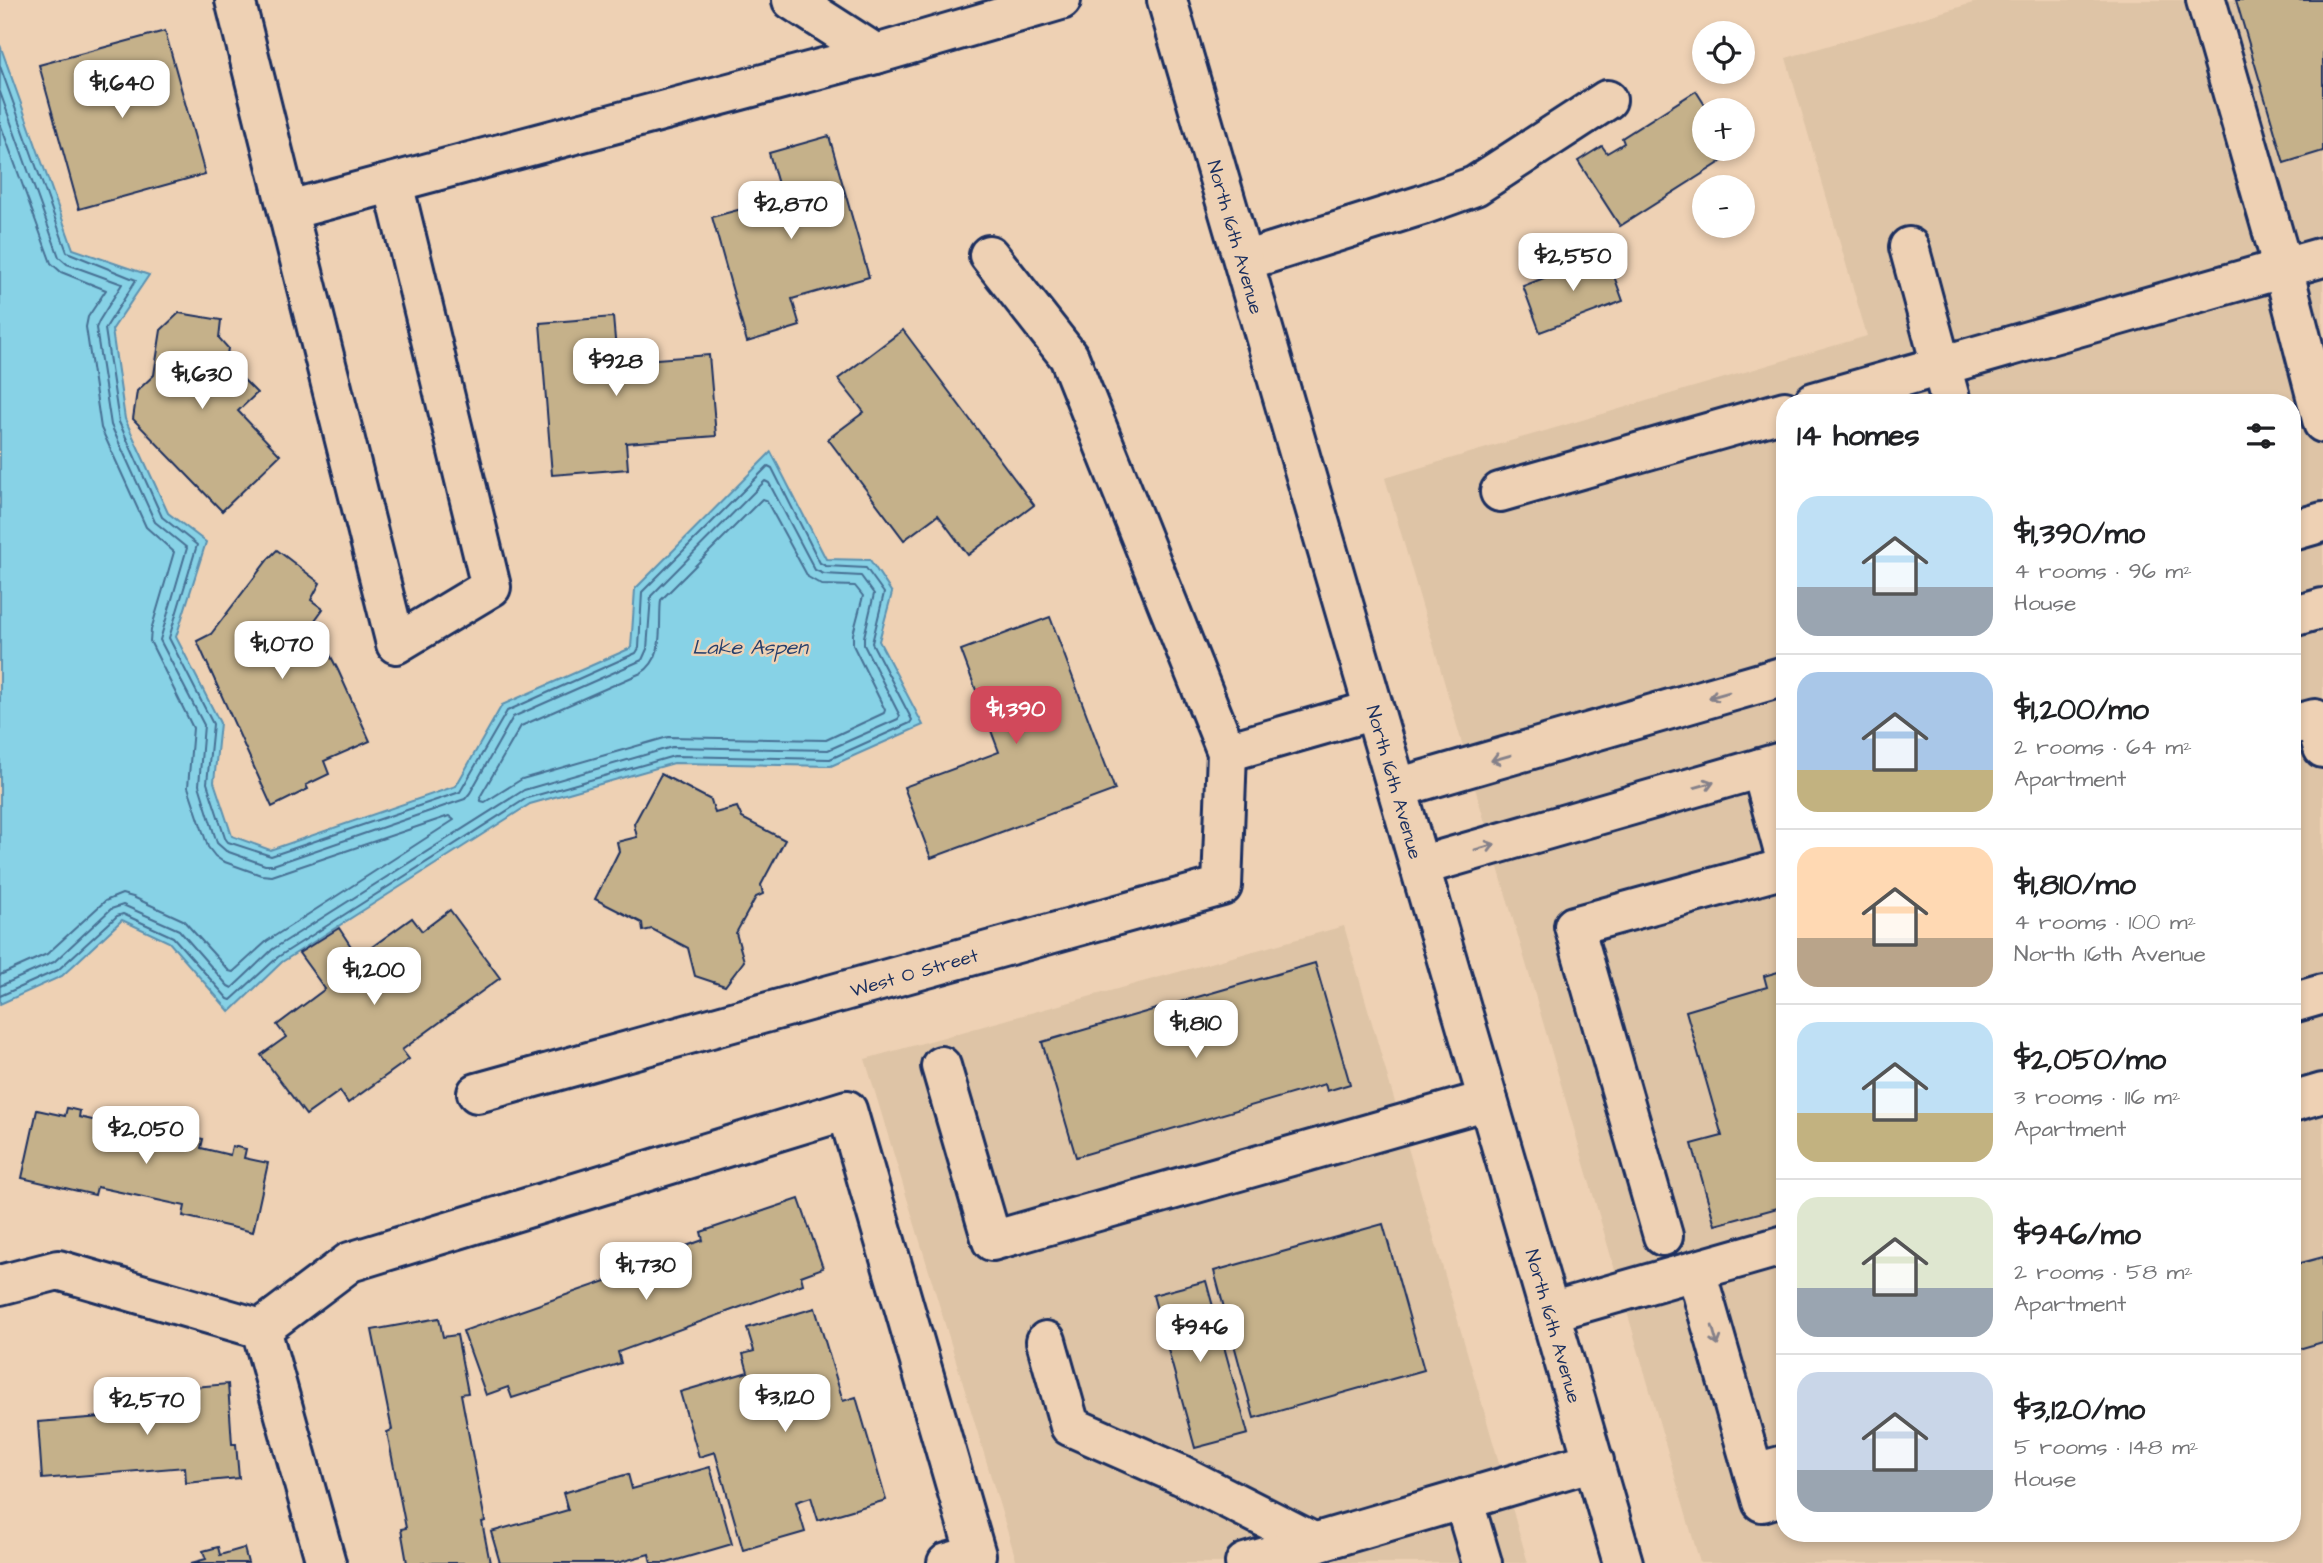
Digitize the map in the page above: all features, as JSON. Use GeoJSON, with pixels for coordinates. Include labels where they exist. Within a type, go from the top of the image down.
{"type":"FeatureCollection","features":[{"type":"Feature","properties":{"kind":"main road"},"geometry":{"type":"LineString","coordinates":[[235,0],[396,644],[491,587],[393,183]]}},
{"type":"Feature","properties":{"kind":"main road"},"geometry":{"type":"LineString","coordinates":[[792,0],[876,54]]}},
{"type":"Feature","properties":{"kind":"main road"},"geometry":{"type":"LineString","coordinates":[[289,211],[876,54],[1061,0]]}},
{"type":"Feature","properties":{"kind":"main road","name":"North 16th Avenue"},"geometry":{"type":"LineString","coordinates":[[1167,0],[1623,1563]]}},
{"type":"Feature","properties":{"kind":"main road"},"geometry":{"type":"LineString","coordinates":[[2206,0],[2283,268],[2323,423]]}},
{"type":"Feature","properties":{"kind":"main road"},"geometry":{"type":"LineString","coordinates":[[1244,261],[1475,186],[1606,100]]}},
{"type":"Feature","properties":{"kind":"main road"},"geometry":{"type":"LineString","coordinates":[[1909,247],[1949,394]]}},
{"type":"Feature","properties":{"kind":"main road"},"geometry":{"type":"LineString","coordinates":[[989,255],[1069,358],[1227,752],[1374,710]]}},
{"type":"Feature","properties":{"kind":"main road"},"geometry":{"type":"LineString","coordinates":[[1843,394],[2323,257]]}},
{"type":"Feature","properties":{"kind":"main road"},"geometry":{"type":"LineString","coordinates":[[1500,492],[1776,414]]}},
{"type":"Feature","properties":{"kind":"main road"},"geometry":{"type":"LineString","coordinates":[[2301,528],[2323,522]]}},
{"type":"Feature","properties":{"kind":"main road"},"geometry":{"type":"LineString","coordinates":[[2301,614],[2323,608]]}},
{"type":"Feature","properties":{"kind":"main road"},"geometry":{"type":"LineString","coordinates":[[1397,788],[1776,679]]}},
{"type":"Feature","properties":{"kind":"main road"},"geometry":{"type":"LineString","coordinates":[[2301,723],[2315,719],[2323,748]]}},
{"type":"Feature","properties":{"kind":"main road","name":"West O Street"},"geometry":{"type":"LineString","coordinates":[[477,1093],[1222,886],[1227,752]]}},
{"type":"Feature","properties":{"kind":"main road"},"geometry":{"type":"LineString","coordinates":[[1420,866],[1773,765],[1776,788]]}},
{"type":"Feature","properties":{"kind":"main road"},"geometry":{"type":"LineString","coordinates":[[1663,1236],[1574,926],[1776,870]]}},
{"type":"Feature","properties":{"kind":"main road"},"geometry":{"type":"LineString","coordinates":[[2301,1000],[2323,994]]}},
{"type":"Feature","properties":{"kind":"main road"},"geometry":{"type":"LineString","coordinates":[[941,1066],[992,1241],[1488,1100]]}},
{"type":"Feature","properties":{"kind":"main road"},"geometry":{"type":"LineString","coordinates":[[2301,1099],[2323,1093]]}},
{"type":"Feature","properties":{"kind":"main road"},"geometry":{"type":"LineString","coordinates":[[261,1329],[350,1262],[847,1110],[976,1555],[947,1563]]}},
{"type":"Feature","properties":{"kind":"main road"},"geometry":{"type":"LineString","coordinates":[[1550,1312],[1776,1248]]}},
{"type":"Feature","properties":{"kind":"main road"},"geometry":{"type":"LineString","coordinates":[[0,1285],[58,1270],[261,1329]]}},
{"type":"Feature","properties":{"kind":"main road"},"geometry":{"type":"LineString","coordinates":[[1696,1271],[1769,1469],[1762,1502],[1776,1498]]}},
{"type":"Feature","properties":{"kind":"main road"},"geometry":{"type":"LineString","coordinates":[[261,1329],[326,1563]]}},
{"type":"Feature","properties":{"kind":"main road"},"geometry":{"type":"LineString","coordinates":[[1046,1341],[1070,1426],[1181,1475],[1315,1543]]}},
{"type":"Feature","properties":{"kind":"main road"},"geometry":{"type":"LineString","coordinates":[[1245,1563],[1594,1461]]}},
{"type":"Feature","properties":{"kind":"main road"},"geometry":{"type":"LineString","coordinates":[[1463,1499],[1482,1563]]}},
{"type":"Feature","properties":{"kind":"shaded area"},"geometry":{"type":"Polygon","coordinates":[[[1983,0],[2323,0],[2323,1563],[1700,1563],[1385,478],[1867,336],[1786,58],[1983,0]]]}},
{"type":"Feature","properties":{"kind":"shaded area"},"geometry":{"type":"Polygon","coordinates":[[[1344,926],[1528,1563],[1017,1563],[865,1059],[1344,926]]]}},
{"type":"Feature","properties":{"kind":"water","name":"Lake Aspen"},"geometry":{"type":"Polygon","coordinates":[[[0,45],[73,249],[149,275],[112,330],[125,419],[168,513],[206,542],[176,637],[220,723],[214,782],[232,836],[270,850],[456,786],[502,705],[631,648],[635,589],[771,452],[826,559],[870,560],[892,593],[879,641],[923,725],[831,766],[674,763],[530,804],[282,962],[230,1012],[169,942],[122,920],[62,976],[0,1004],[0,45]]]}},
{"type":"Feature","properties":{"kind":"building"},"geometry":{"type":"Polygon","coordinates":[[[2236,0],[2323,0],[2323,151],[2284,163],[2236,0]]]}},
{"type":"Feature","properties":{"kind":"building"},"geometry":{"type":"Polygon","coordinates":[[[165,31],[205,174],[79,209],[39,65],[165,31]]]}},
{"type":"Feature","properties":{"kind":"building"},"geometry":{"type":"Polygon","coordinates":[[[1696,91],[1700,98],[1692,98],[1692,161],[1722,161],[1700,175],[1692,175],[1692,180],[1620,226],[1578,161],[1602,146],[1607,153],[1624,143],[1622,138],[1696,91]]]}},
{"type":"Feature","properties":{"kind":"building"},"geometry":{"type":"Polygon","coordinates":[[[829,136],[869,277],[792,299],[800,326],[747,342],[712,217],[782,198],[769,153],[829,136]]]}},
{"type":"Feature","properties":{"kind":"building"},"geometry":{"type":"Polygon","coordinates":[[[1606,254],[1623,301],[1540,332],[1523,286],[1606,254]]]}},
{"type":"Feature","properties":{"kind":"building"},"geometry":{"type":"Polygon","coordinates":[[[179,313],[221,320],[219,338],[228,348],[225,370],[236,372],[257,393],[238,411],[280,455],[222,511],[133,419],[137,391],[154,375],[161,330],[179,313]]]}},
{"type":"Feature","properties":{"kind":"building"},"geometry":{"type":"Polygon","coordinates":[[[613,317],[617,362],[709,355],[716,436],[626,443],[628,469],[552,475],[540,323],[613,317]]]}},
{"type":"Feature","properties":{"kind":"building"},"geometry":{"type":"Polygon","coordinates":[[[903,330],[1034,505],[968,555],[938,515],[904,540],[828,439],[864,412],[838,379],[903,330]]]}},
{"type":"Feature","properties":{"kind":"building"},"geometry":{"type":"Polygon","coordinates":[[[277,550],[320,583],[311,600],[323,609],[310,627],[319,634],[338,670],[370,741],[324,761],[329,774],[306,785],[308,789],[272,807],[197,641],[211,634],[277,550]]]}},
{"type":"Feature","properties":{"kind":"building"},"geometry":{"type":"Polygon","coordinates":[[[1050,617],[1115,790],[931,858],[904,787],[999,752],[961,650],[1050,617]]]}},
{"type":"Feature","properties":{"kind":"building"},"geometry":{"type":"Polygon","coordinates":[[[661,774],[711,800],[715,813],[737,807],[742,818],[785,840],[761,885],[763,894],[756,897],[736,933],[744,961],[725,986],[695,976],[688,948],[652,929],[643,931],[642,923],[595,899],[619,851],[617,842],[637,837],[634,824],[661,774]]]}},
{"type":"Feature","properties":{"kind":"building"},"geometry":{"type":"Polygon","coordinates":[[[450,910],[500,978],[402,1050],[409,1059],[348,1103],[340,1091],[306,1115],[261,1055],[286,1037],[277,1025],[325,989],[299,953],[339,928],[358,957],[412,918],[422,931],[450,910]]]}},
{"type":"Feature","properties":{"kind":"building"},"geometry":{"type":"Polygon","coordinates":[[[1315,963],[1350,1084],[1327,1091],[1325,1084],[1076,1157],[1042,1042],[1315,963]]]}},
{"type":"Feature","properties":{"kind":"building"},"geometry":{"type":"Polygon","coordinates":[[[1776,973],[1776,1208],[1715,1225],[1692,1144],[1722,1136],[1686,1011],[1767,987],[1764,976],[1776,973]]]}},
{"type":"Feature","properties":{"kind":"building"},"geometry":{"type":"Polygon","coordinates":[[[67,1108],[80,1111],[79,1117],[110,1124],[111,1118],[152,1123],[154,1116],[165,1118],[164,1125],[186,1129],[184,1135],[203,1139],[201,1148],[230,1155],[232,1146],[246,1149],[244,1158],[268,1163],[253,1232],[183,1216],[185,1206],[97,1187],[95,1195],[22,1178],[37,1110],[65,1116],[67,1108]]]}},
{"type":"Feature","properties":{"kind":"building"},"geometry":{"type":"Polygon","coordinates":[[[799,1199],[823,1268],[801,1276],[803,1284],[618,1352],[621,1363],[512,1398],[508,1387],[486,1395],[463,1331],[612,1279],[610,1273],[703,1240],[701,1232],[799,1199]]]}},
{"type":"Feature","properties":{"kind":"building"},"geometry":{"type":"Polygon","coordinates":[[[1383,1224],[1424,1370],[1254,1418],[1214,1271],[1383,1224]]]}},
{"type":"Feature","properties":{"kind":"building"},"geometry":{"type":"Polygon","coordinates":[[[2323,1257],[2323,1342],[2301,1348],[2301,1263],[2323,1257]]]}},
{"type":"Feature","properties":{"kind":"building"},"geometry":{"type":"Polygon","coordinates":[[[1206,1281],[1248,1434],[1195,1448],[1153,1295],[1206,1281]]]}},
{"type":"Feature","properties":{"kind":"building"},"geometry":{"type":"Polygon","coordinates":[[[815,1308],[843,1401],[856,1397],[886,1500],[818,1520],[811,1497],[796,1502],[805,1532],[743,1550],[715,1452],[699,1457],[680,1392],[748,1372],[743,1354],[754,1351],[747,1328],[815,1308]]]}},
{"type":"Feature","properties":{"kind":"building"},"geometry":{"type":"Polygon","coordinates":[[[439,1318],[443,1337],[457,1335],[468,1393],[461,1394],[485,1521],[482,1522],[490,1563],[407,1563],[401,1529],[406,1528],[387,1432],[392,1430],[372,1330],[439,1318]]]}},
{"type":"Feature","properties":{"kind":"building"},"geometry":{"type":"Polygon","coordinates":[[[228,1384],[232,1444],[236,1444],[239,1478],[186,1483],[185,1467],[42,1479],[38,1422],[114,1416],[113,1394],[228,1384]]]}},
{"type":"Feature","properties":{"kind":"building"},"geometry":{"type":"Polygon","coordinates":[[[710,1467],[732,1544],[667,1563],[651,1563],[649,1554],[617,1563],[500,1563],[491,1532],[568,1510],[563,1493],[628,1474],[632,1489],[710,1467]]]}},
{"type":"Feature","properties":{"kind":"building"},"geometry":{"type":"Polygon","coordinates":[[[218,1547],[220,1555],[244,1548],[248,1563],[191,1563],[206,1559],[203,1551],[218,1547]]]}}]}
